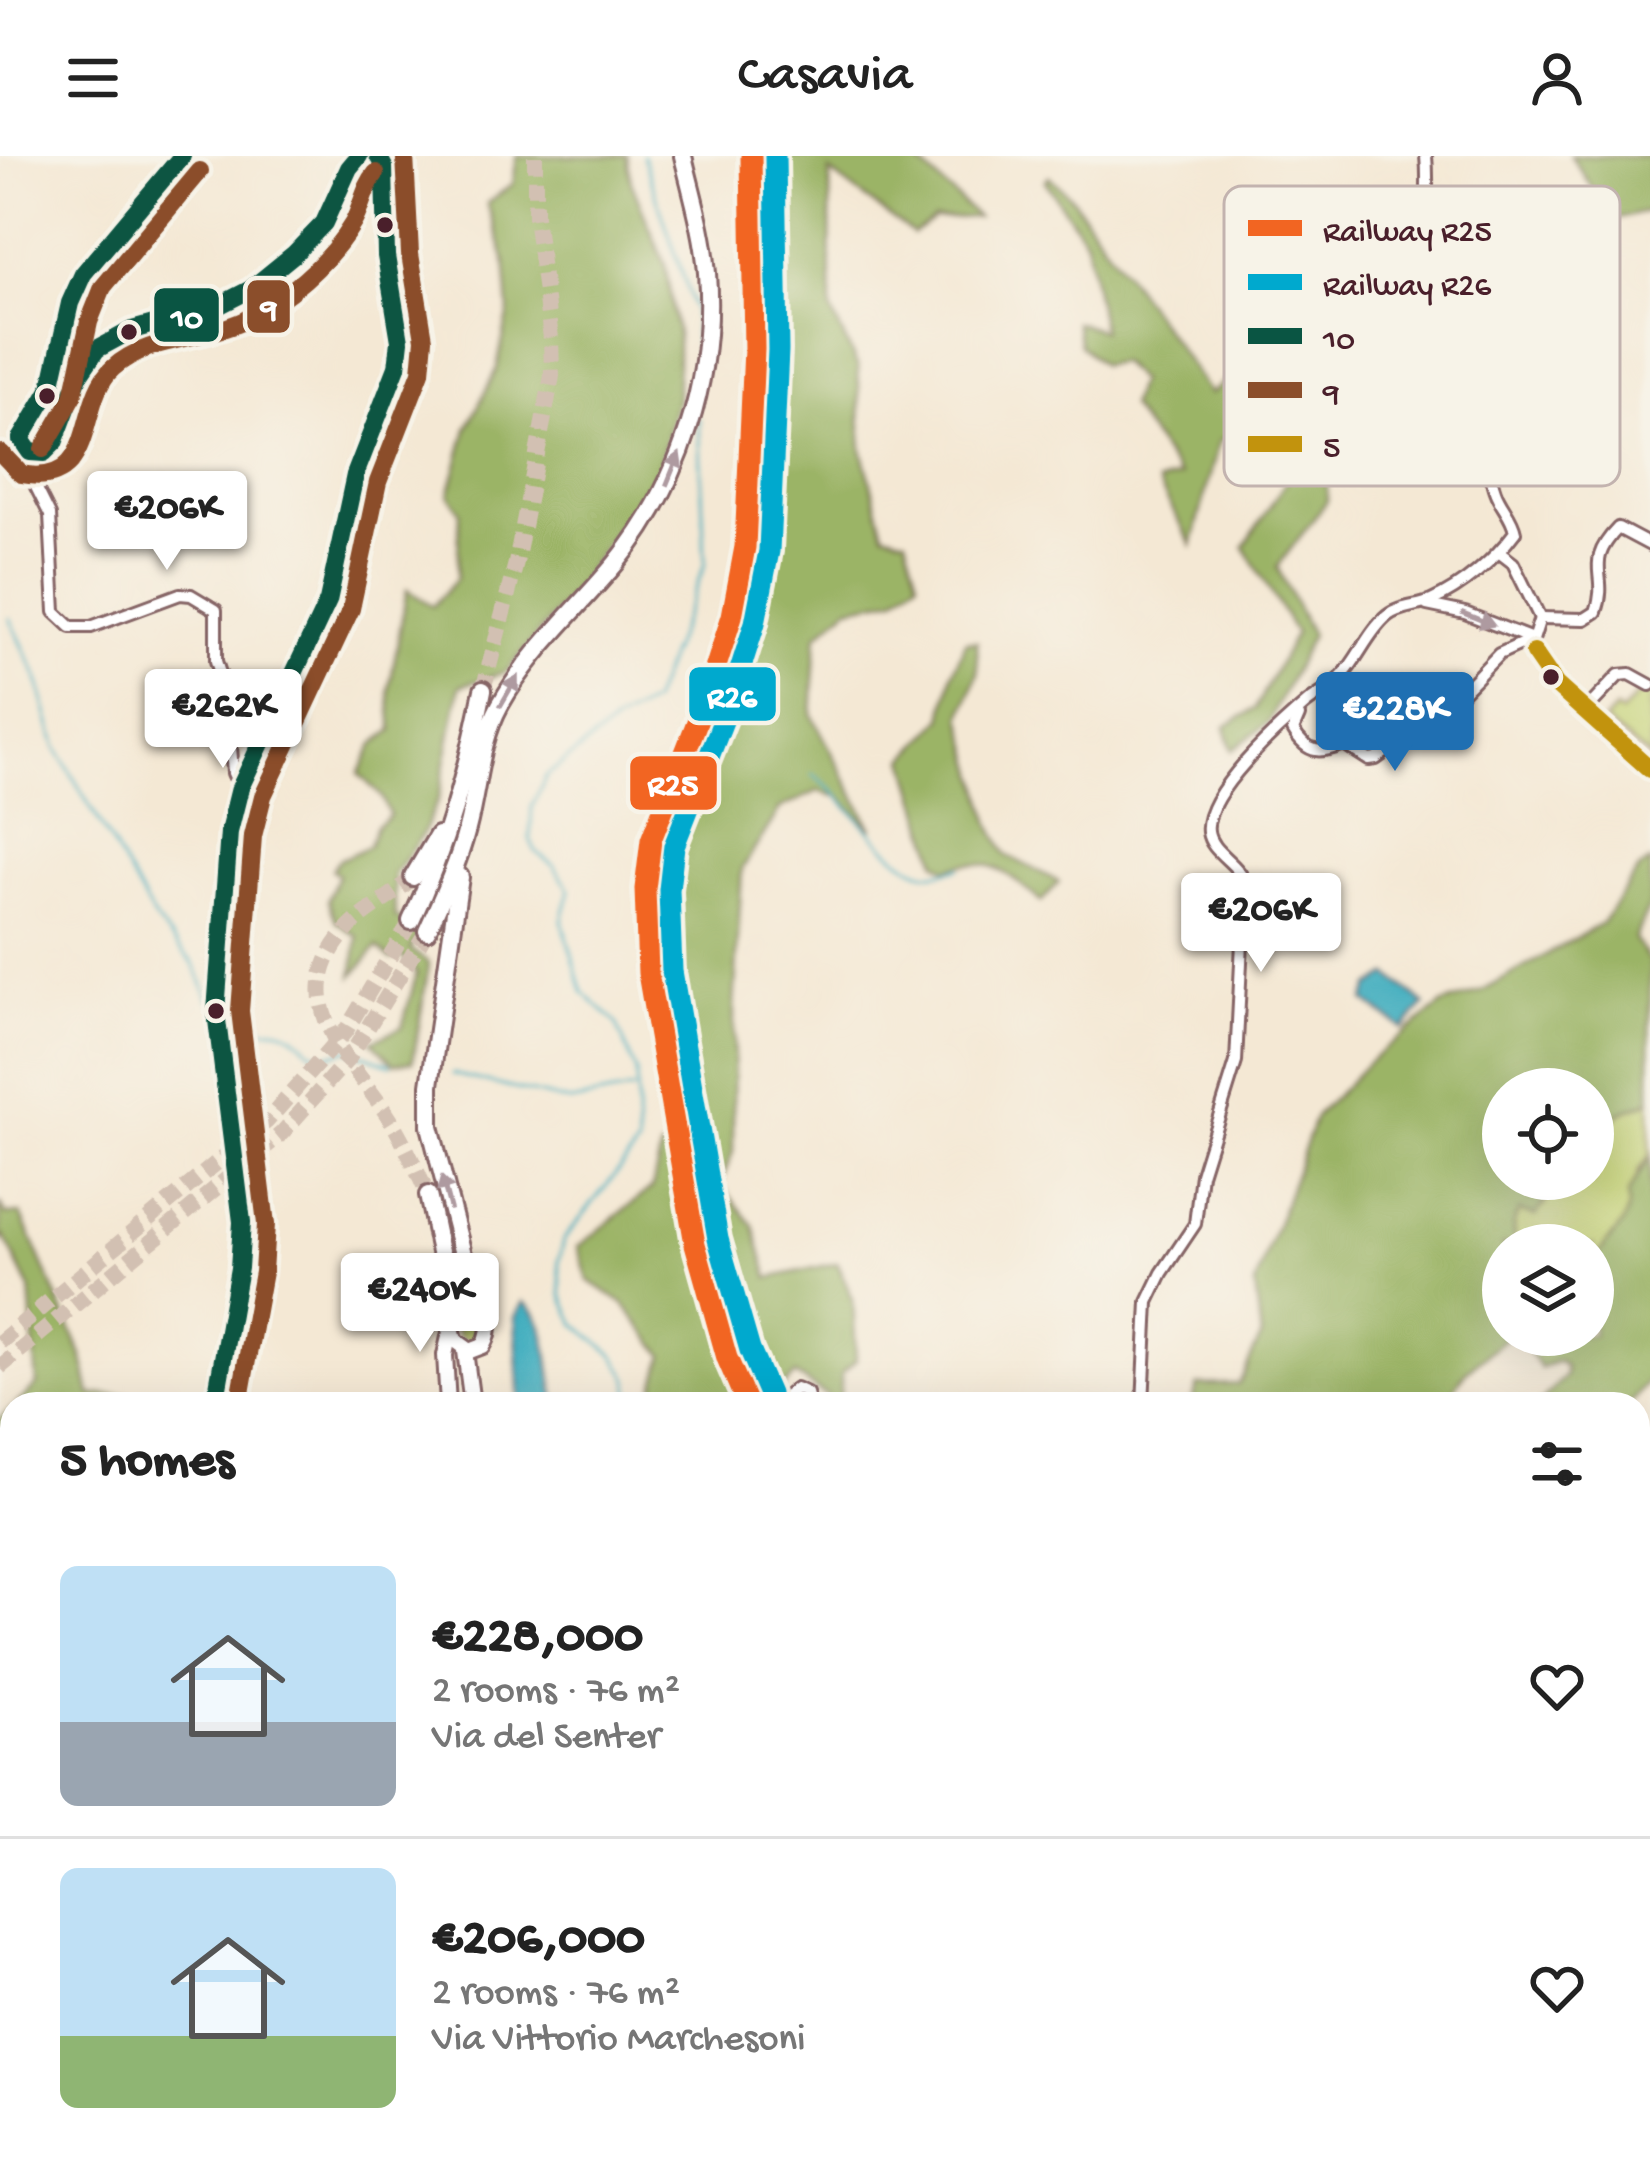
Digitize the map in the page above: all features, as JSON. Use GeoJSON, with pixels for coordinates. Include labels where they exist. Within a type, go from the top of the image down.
{"type":"FeatureCollection","features":[{"type":"Feature","properties":{"kind":"highway"},"geometry":{"type":"LineString","coordinates":[[419,926],[459,826],[496,712],[533,653],[612,568],[660,499],[685,439],[706,338],[707,271],[683,156]]}},
{"type":"Feature","properties":{"kind":"highway"},"geometry":{"type":"LineString","coordinates":[[483,690],[459,826],[430,1085],[430,1126],[466,1266],[484,1303]]}},
{"type":"Feature","properties":{"kind":"highway"},"geometry":{"type":"LineString","coordinates":[[413,877],[440,829],[459,826]]}},
{"type":"Feature","properties":{"kind":"highway"},"geometry":{"type":"LineString","coordinates":[[428,1195],[451,1304]]}},
{"type":"Feature","properties":{"kind":"main road"},"geometry":{"type":"LineString","coordinates":[[447,1392],[451,1304],[458,1294],[470,1291],[484,1303],[489,1330],[471,1377]]}},
{"type":"Feature","properties":{"kind":"main road"},"geometry":{"type":"LineString","coordinates":[[450,1330],[464,1350],[472,1392]]}},
{"type":"Feature","properties":{"kind":"main road"},"geometry":{"type":"LineString","coordinates":[[464,1350],[483,1346]]}},
{"type":"Feature","properties":{"kind":"main road"},"geometry":{"type":"LineString","coordinates":[[446,1385],[464,1350]]}},
{"type":"Feature","properties":{"kind":"street"},"geometry":{"type":"LineString","coordinates":[[182,156],[72,292],[49,395],[21,439],[0,453],[34,483],[50,514],[55,612],[71,627],[91,627],[180,594],[210,603],[216,610],[216,661],[227,695],[233,773],[241,788]]}},
{"type":"Feature","properties":{"kind":"street"},"geometry":{"type":"LineString","coordinates":[[21,439],[30,452],[44,453],[56,444],[80,368],[98,347],[246,294],[325,222],[349,164],[359,156]]}},
{"type":"Feature","properties":{"kind":"street"},"geometry":{"type":"LineString","coordinates":[[217,1392],[239,1268],[242,1222],[217,1012],[229,832],[241,788],[328,601],[355,475],[397,367],[397,309],[386,256],[384,167],[378,156]]}},
{"type":"Feature","properties":{"kind":"street"},"geometry":{"type":"LineString","coordinates":[[1426,156],[1429,186]]}},
{"type":"Feature","properties":{"kind":"street"},"geometry":{"type":"LineString","coordinates":[[1143,1392],[1148,1302],[1195,1224],[1201,1174],[1236,1062],[1245,883],[1238,866],[1213,844],[1208,823],[1227,782],[1245,760],[1302,707],[1341,679],[1386,616],[1442,596],[1500,554],[1515,532],[1494,486]]}},
{"type":"Feature","properties":{"kind":"street"},"geometry":{"type":"LineString","coordinates":[[1540,618],[1585,619],[1596,612],[1600,593],[1597,561],[1601,546],[1618,528],[1650,545]]}},
{"type":"Feature","properties":{"kind":"street"},"geometry":{"type":"LineString","coordinates":[[1500,554],[1513,563],[1540,618],[1532,638],[1534,653],[1556,685],[1650,770]]}},
{"type":"Feature","properties":{"kind":"street"},"geometry":{"type":"LineString","coordinates":[[1424,604],[1465,613],[1532,638]]}},
{"type":"Feature","properties":{"kind":"street"},"geometry":{"type":"LineString","coordinates":[[1302,707],[1293,730],[1296,737],[1320,752],[1331,752],[1340,743],[1369,760],[1376,759],[1450,705],[1499,654],[1532,638]]}},
{"type":"Feature","properties":{"kind":"street"},"geometry":{"type":"LineString","coordinates":[[1584,712],[1619,675],[1630,674],[1650,686]]}},
{"type":"Feature","properties":{"kind":"green space"},"geometry":{"type":"Polygon","coordinates":[[[517,156],[627,156],[631,181],[665,265],[677,334],[677,400],[658,470],[575,589],[506,672],[460,686],[438,800],[422,835],[394,874],[395,917],[420,933],[410,949],[429,963],[413,1061],[394,1063],[372,1041],[402,1027],[417,973],[401,955],[391,959],[377,947],[353,976],[358,937],[336,921],[328,900],[338,875],[332,870],[339,860],[369,846],[376,826],[390,816],[381,796],[359,774],[374,744],[393,730],[389,691],[407,590],[433,606],[457,578],[460,511],[449,495],[467,429],[497,368],[509,311],[505,258],[487,203],[513,184],[517,156]]]}},
{"type":"Feature","properties":{"kind":"green space"},"geometry":{"type":"Polygon","coordinates":[[[770,156],[912,156],[977,217],[934,219],[913,234],[830,172],[831,311],[858,367],[862,449],[884,532],[906,538],[918,580],[895,598],[849,607],[817,635],[812,715],[873,830],[840,797],[818,791],[780,809],[742,869],[734,1007],[733,1152],[720,1184],[754,1226],[769,1278],[837,1263],[853,1299],[856,1360],[842,1373],[840,1392],[821,1392],[795,1375],[777,1392],[653,1392],[664,1355],[624,1304],[588,1280],[578,1247],[652,1188],[661,1149],[686,1143],[676,986],[658,880],[671,816],[718,716],[764,516],[770,156]]]}},
{"type":"Feature","properties":{"kind":"green space"},"geometry":{"type":"Polygon","coordinates":[[[1571,156],[1650,156],[1650,211],[1620,218],[1620,186],[1591,186],[1571,156]]]}},
{"type":"Feature","properties":{"kind":"green space"},"geometry":{"type":"Polygon","coordinates":[[[1049,176],[1072,198],[1210,394],[1224,382],[1224,439],[1219,441],[1192,545],[1158,483],[1180,476],[1129,406],[1138,381],[1120,362],[1101,365],[1080,345],[1075,322],[1102,330],[1086,241],[1045,181],[1049,176]]]}},
{"type":"Feature","properties":{"kind":"green space"},"geometry":{"type":"Polygon","coordinates":[[[1283,486],[1327,486],[1327,501],[1277,567],[1311,635],[1269,722],[1232,750],[1225,727],[1255,709],[1295,633],[1244,547],[1283,486]]]}},
{"type":"Feature","properties":{"kind":"green space"},"geometry":{"type":"Polygon","coordinates":[[[966,641],[977,641],[978,673],[962,716],[991,825],[1006,855],[1059,882],[1041,902],[998,869],[975,863],[947,869],[937,862],[906,759],[943,718],[952,675],[966,641]]]}},
{"type":"Feature","properties":{"kind":"green space"},"geometry":{"type":"Polygon","coordinates":[[[1644,688],[1650,692],[1650,759],[1604,721],[1615,709],[1621,713],[1644,688]]]}},
{"type":"Feature","properties":{"kind":"green space"},"geometry":{"type":"Polygon","coordinates":[[[1650,862],[1650,905],[1634,939],[1650,961],[1650,1101],[1614,1118],[1614,1068],[1482,1068],[1482,1200],[1545,1200],[1536,1216],[1519,1211],[1513,1224],[1482,1224],[1484,1356],[1465,1372],[1452,1392],[1195,1392],[1198,1385],[1239,1384],[1261,1337],[1255,1285],[1315,1117],[1368,1062],[1443,1004],[1481,992],[1602,923],[1639,869],[1650,862]]]}},
{"type":"Feature","properties":{"kind":"green space"},"geometry":{"type":"Polygon","coordinates":[[[1650,1101],[1650,1156],[1639,1170],[1624,1223],[1614,1237],[1614,1224],[1513,1224],[1519,1211],[1544,1206],[1547,1200],[1614,1200],[1614,1118],[1650,1101]]]}},
{"type":"Feature","properties":{"kind":"green space"},"geometry":{"type":"Polygon","coordinates":[[[1650,1156],[1650,1379],[1640,1392],[1550,1392],[1565,1376],[1565,1366],[1558,1361],[1540,1368],[1532,1356],[1614,1356],[1614,1234],[1628,1206],[1627,1195],[1650,1156]]]}},
{"type":"Feature","properties":{"kind":"green space"},"geometry":{"type":"Polygon","coordinates":[[[0,1203],[6,1215],[21,1214],[83,1358],[90,1392],[30,1392],[37,1385],[30,1289],[4,1236],[0,1241],[0,1203]]]}},
{"type":"Feature","properties":{"kind":"green space"},"geometry":{"type":"Polygon","coordinates":[[[462,1296],[472,1298],[480,1334],[470,1341],[459,1336],[453,1320],[462,1296]]]}},
{"type":"Feature","properties":{"kind":"water"},"geometry":{"type":"Polygon","coordinates":[[[1389,975],[1425,1005],[1403,1029],[1365,1001],[1370,987],[1389,975]]]}},
{"type":"Feature","properties":{"kind":"water"},"geometry":{"type":"Polygon","coordinates":[[[523,1302],[540,1321],[554,1392],[519,1392],[515,1317],[523,1302]]]}},
{"type":"Feature","properties":{"kind":"waterway"},"geometry":{"type":"LineString","coordinates":[[643,156],[694,309],[696,356]]}},
{"type":"Feature","properties":{"kind":"waterway"},"geometry":{"type":"LineString","coordinates":[[630,1392],[629,1379],[615,1356],[576,1324],[562,1295],[559,1261],[564,1239],[638,1146],[636,1072],[616,1023],[583,992],[562,920],[570,890],[530,839],[532,807],[546,776],[617,721],[651,703],[705,564],[699,419]]}},
{"type":"Feature","properties":{"kind":"waterway"},"geometry":{"type":"LineString","coordinates":[[10,618],[37,676],[57,749],[156,921],[194,964],[210,1000]]}},
{"type":"Feature","properties":{"kind":"waterway"},"geometry":{"type":"LineString","coordinates":[[812,774],[899,859],[930,873],[959,868]]}},
{"type":"Feature","properties":{"kind":"waterway"},"geometry":{"type":"LineString","coordinates":[[226,1028],[276,1029],[322,1055],[347,1049],[391,1064]]}},
{"type":"Feature","properties":{"kind":"waterway"},"geometry":{"type":"LineString","coordinates":[[453,1074],[570,1102],[633,1090]]}},
{"type":"Feature","properties":{"kind":"tunnel"},"geometry":{"type":"LineString","coordinates":[[483,690],[516,563],[552,376],[535,217],[535,156]]}},
{"type":"Feature","properties":{"kind":"tunnel"},"geometry":{"type":"LineString","coordinates":[[413,877],[341,937],[326,963],[321,987],[332,1034],[395,1128],[428,1195]]}},
{"type":"Feature","properties":{"kind":"tunnel"},"geometry":{"type":"LineString","coordinates":[[0,1342],[267,1121],[345,1032],[411,921]]}},
{"type":"Feature","properties":{"kind":"tunnel"},"geometry":{"type":"LineString","coordinates":[[0,1367],[281,1134],[349,1058],[427,931]]}},
{"type":"Feature","properties":{"kind":"rail line","name":"R25"},"geometry":{"type":"LineString","coordinates":[[742,1392],[727,1358],[695,1244],[648,973],[645,889],[651,840],[704,704],[732,616],[745,547],[754,349],[751,156]]}},
{"type":"Feature","properties":{"kind":"rail line","name":"R26"},"geometry":{"type":"LineString","coordinates":[[768,1392],[750,1350],[718,1239],[672,971],[669,890],[674,846],[727,711],[755,623],[769,551],[778,350],[775,156]]}},
{"type":"Feature","properties":{"kind":"transit line","name":"10"},"geometry":{"type":"LineString","coordinates":[[21,439],[51,388],[70,303],[83,274],[182,156]]}},
{"type":"Feature","properties":{"kind":"transit line","name":"10"},"geometry":{"type":"LineString","coordinates":[[21,439],[30,452],[44,453],[54,443],[80,374],[97,349],[132,330],[216,307],[251,289],[294,254],[324,223],[359,156]]}},
{"type":"Feature","properties":{"kind":"transit line","name":"10"},"geometry":{"type":"LineString","coordinates":[[217,1392],[239,1268],[242,1222],[216,1012],[229,832],[240,788],[328,601],[355,475],[397,367],[400,341],[386,256],[384,167],[378,156]]}},
{"type":"Feature","properties":{"kind":"transit line","name":"9"},"geometry":{"type":"LineString","coordinates":[[241,1392],[263,1272],[266,1224],[240,1011],[253,836],[263,796],[351,609],[378,482],[421,372],[424,339],[410,254],[405,156]]}},
{"type":"Feature","properties":{"kind":"transit line","name":"9"},"geometry":{"type":"LineString","coordinates":[[43,449],[73,397],[89,322],[103,287],[200,171]]}},
{"type":"Feature","properties":{"kind":"transit line","name":"9"},"geometry":{"type":"LineString","coordinates":[[1,453],[21,474],[46,475],[63,468],[75,456],[101,383],[113,368],[142,350],[243,321],[290,292],[343,238],[376,173]]}},
{"type":"Feature","properties":{"kind":"transit line","name":"5"},"geometry":{"type":"LineString","coordinates":[[1534,653],[1556,685],[1650,769]]}}]}
